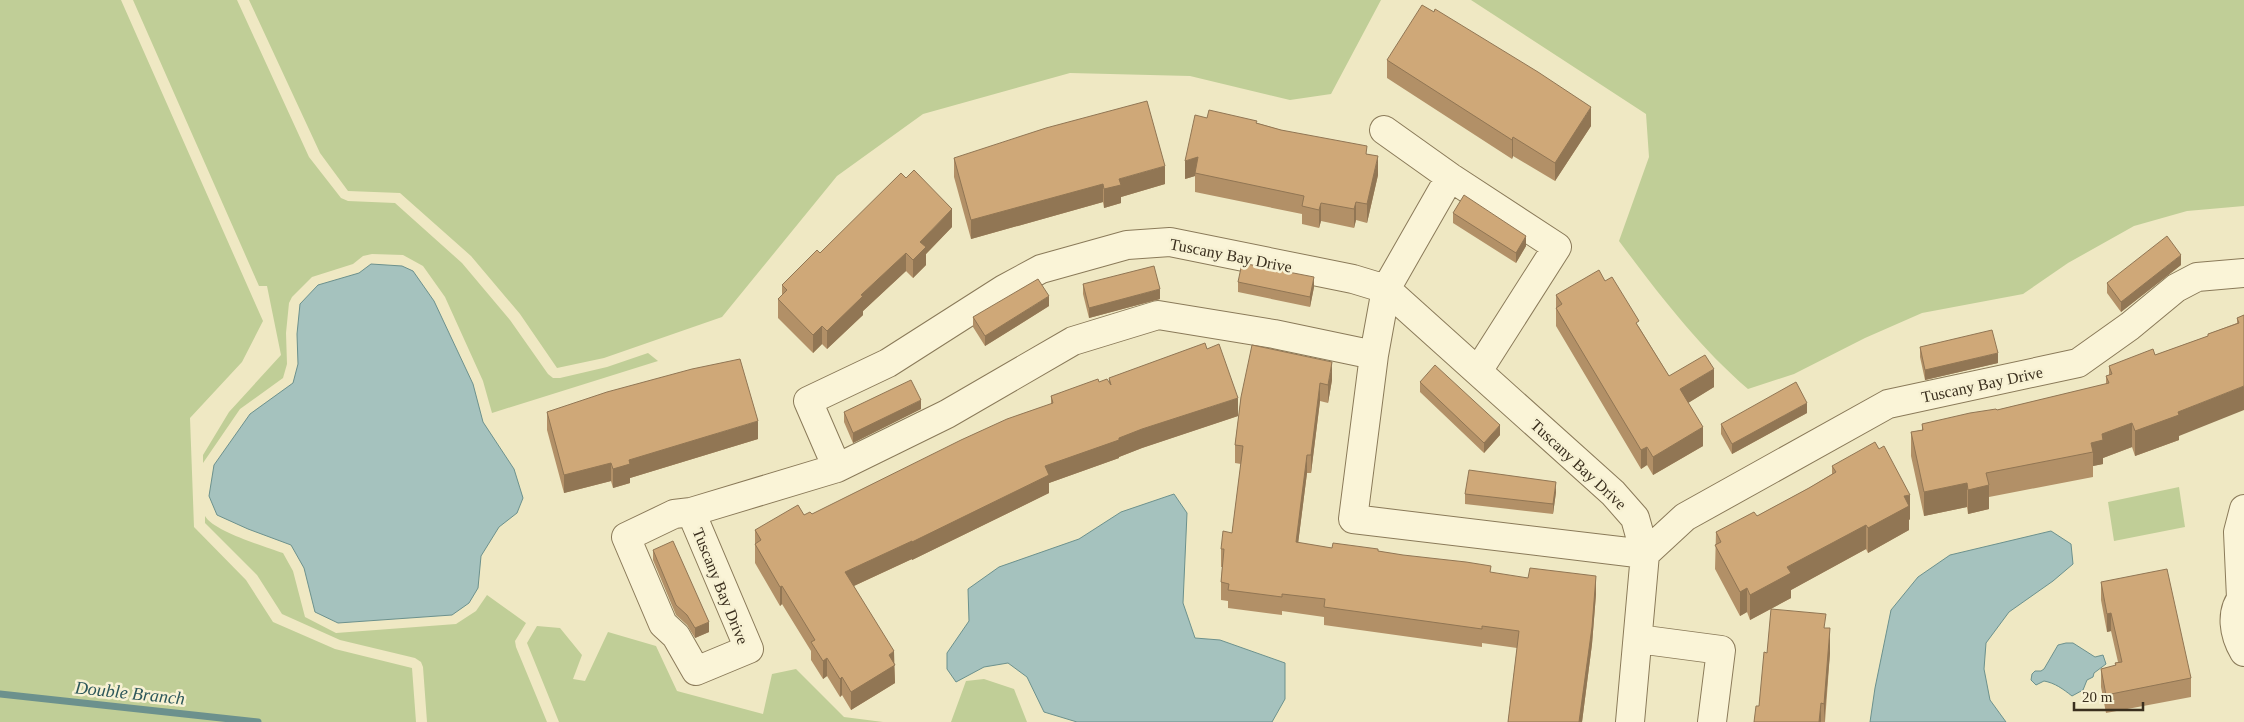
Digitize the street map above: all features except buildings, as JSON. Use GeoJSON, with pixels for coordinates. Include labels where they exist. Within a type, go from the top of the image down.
{"type":"FeatureCollection","features":[{"type":"Feature","properties":{"kind":"street"},"geometry":{"type":"LineString","coordinates":[[1384,130],[1557,247],[1478,371]]}},
{"type":"Feature","properties":{"kind":"street"},"geometry":{"type":"LineString","coordinates":[[1450,176],[1386,289],[1374,355],[1354,519],[1645,554]]}},
{"type":"Feature","properties":{"kind":"street","name":"Tuscany Bay Drive"},"geometry":{"type":"LineString","coordinates":[[837,468],[808,401],[888,364],[1004,289],[1041,269],[1127,245],[1170,242],[1353,279],[1386,289],[1613,493],[1635,518],[1645,554],[1630,722]]}},
{"type":"Feature","properties":{"kind":"street","name":"Tuscany Bay Drive"},"geometry":{"type":"LineString","coordinates":[[1645,554],[1685,517],[1888,404],[2078,362],[2130,326],[2176,288],[2197,277],[2244,273]]}},
{"type":"Feature","properties":{"kind":"street","name":"Tuscany Bay Drive"},"geometry":{"type":"LineString","coordinates":[[691,512],[749,649],[696,671],[676,636],[663,624],[626,537],[674,514],[691,512],[837,468],[946,414],[1073,341],[1158,315],[1274,334],[1374,355]]}},
{"type":"Feature","properties":{"kind":"street"},"geometry":{"type":"LineString","coordinates":[[2242,522],[2242,586],[2235,612],[2234,626],[2237,640],[2244,652]]}},
{"type":"Feature","properties":{"kind":"street"},"geometry":{"type":"LineString","coordinates":[[1638,638],[1721,650],[1712,722]]}},
{"type":"Feature","properties":{"kind":"green space"},"geometry":{"type":"Polygon","coordinates":[[[0,0],[121,0],[263,321],[242,362],[190,418],[194,527],[246,580],[273,622],[335,649],[412,668],[416,722],[0,722],[0,0]]]}},
{"type":"Feature","properties":{"kind":"green space"},"geometry":{"type":"Polygon","coordinates":[[[133,0],[237,0],[309,157],[341,198],[348,201],[395,203],[462,263],[510,320],[548,374],[553,378],[607,367],[648,353],[658,361],[492,413],[483,381],[445,297],[423,266],[403,255],[372,254],[363,256],[353,264],[312,277],[292,297],[289,303],[286,333],[287,364],[283,378],[240,409],[203,463],[203,455],[229,412],[281,355],[267,286],[259,286],[133,0]]]}},
{"type":"Feature","properties":{"kind":"green space"},"geometry":{"type":"Polygon","coordinates":[[[249,0],[1381,0],[1331,94],[1290,100],[1190,76],[1070,73],[923,114],[837,176],[722,317],[604,358],[557,368],[520,314],[471,256],[400,193],[348,191],[320,153],[249,0]]]}},
{"type":"Feature","properties":{"kind":"green space"},"geometry":{"type":"Polygon","coordinates":[[[1471,0],[2244,0],[2244,206],[2187,211],[2134,226],[2068,263],[2023,294],[1922,313],[1865,338],[1794,374],[1748,389],[1696,337],[1664,300],[1619,241],[1649,157],[1646,114],[1471,0]]]}},
{"type":"Feature","properties":{"kind":"green space"},"geometry":{"type":"Polygon","coordinates":[[[2179,487],[2185,527],[2114,541],[2108,502],[2179,487]]]}},
{"type":"Feature","properties":{"kind":"green space"},"geometry":{"type":"Polygon","coordinates":[[[205,516],[210,522],[229,533],[283,553],[293,571],[305,617],[336,633],[456,624],[476,611],[487,595],[526,623],[515,641],[516,647],[547,722],[427,722],[421,662],[415,658],[340,640],[282,614],[257,575],[205,523],[205,516]]]}},
{"type":"Feature","properties":{"kind":"green space"},"geometry":{"type":"Polygon","coordinates":[[[537,626],[560,628],[582,655],[573,679],[585,681],[608,632],[656,646],[677,691],[763,714],[772,674],[796,669],[844,717],[883,722],[559,722],[527,643],[537,626]]]}},
{"type":"Feature","properties":{"kind":"green space"},"geometry":{"type":"Polygon","coordinates":[[[984,679],[1014,689],[1027,722],[951,722],[966,681],[984,679]]]}},
{"type":"Feature","properties":{"kind":"water"},"geometry":{"type":"Polygon","coordinates":[[[371,264],[402,266],[413,271],[434,301],[473,384],[483,422],[514,469],[523,498],[517,513],[499,527],[481,556],[478,588],[469,603],[452,615],[338,623],[315,612],[304,568],[291,545],[217,515],[209,496],[214,465],[250,414],[293,383],[298,364],[297,334],[300,304],[318,285],[359,273],[371,264]]]}},
{"type":"Feature","properties":{"kind":"water"},"geometry":{"type":"Polygon","coordinates":[[[1174,494],[1187,513],[1183,603],[1195,638],[1220,640],[1285,663],[1285,699],[1272,722],[1077,722],[1044,712],[1027,677],[1008,663],[984,667],[956,682],[947,669],[947,653],[969,621],[968,589],[999,567],[1079,539],[1121,512],[1174,494]]]}},
{"type":"Feature","properties":{"kind":"water"},"geometry":{"type":"Polygon","coordinates":[[[2051,531],[2071,544],[2073,564],[2053,581],[2009,612],[1986,643],[1984,669],[1990,700],[2006,722],[1870,722],[1891,610],[1918,577],[1950,555],[2051,531]]]}},
{"type":"Feature","properties":{"kind":"water"},"geometry":{"type":"Polygon","coordinates":[[[2073,643],[2095,657],[2103,655],[2106,664],[2094,673],[2093,677],[2087,680],[2083,690],[2072,696],[2052,683],[2044,681],[2036,685],[2031,680],[2032,674],[2035,671],[2044,669],[2058,645],[2073,643]]]}},
{"type":"Feature","properties":{"kind":"waterway","name":"Double Branch"},"geometry":{"type":"LineString","coordinates":[[0,694],[258,722]]}}]}
